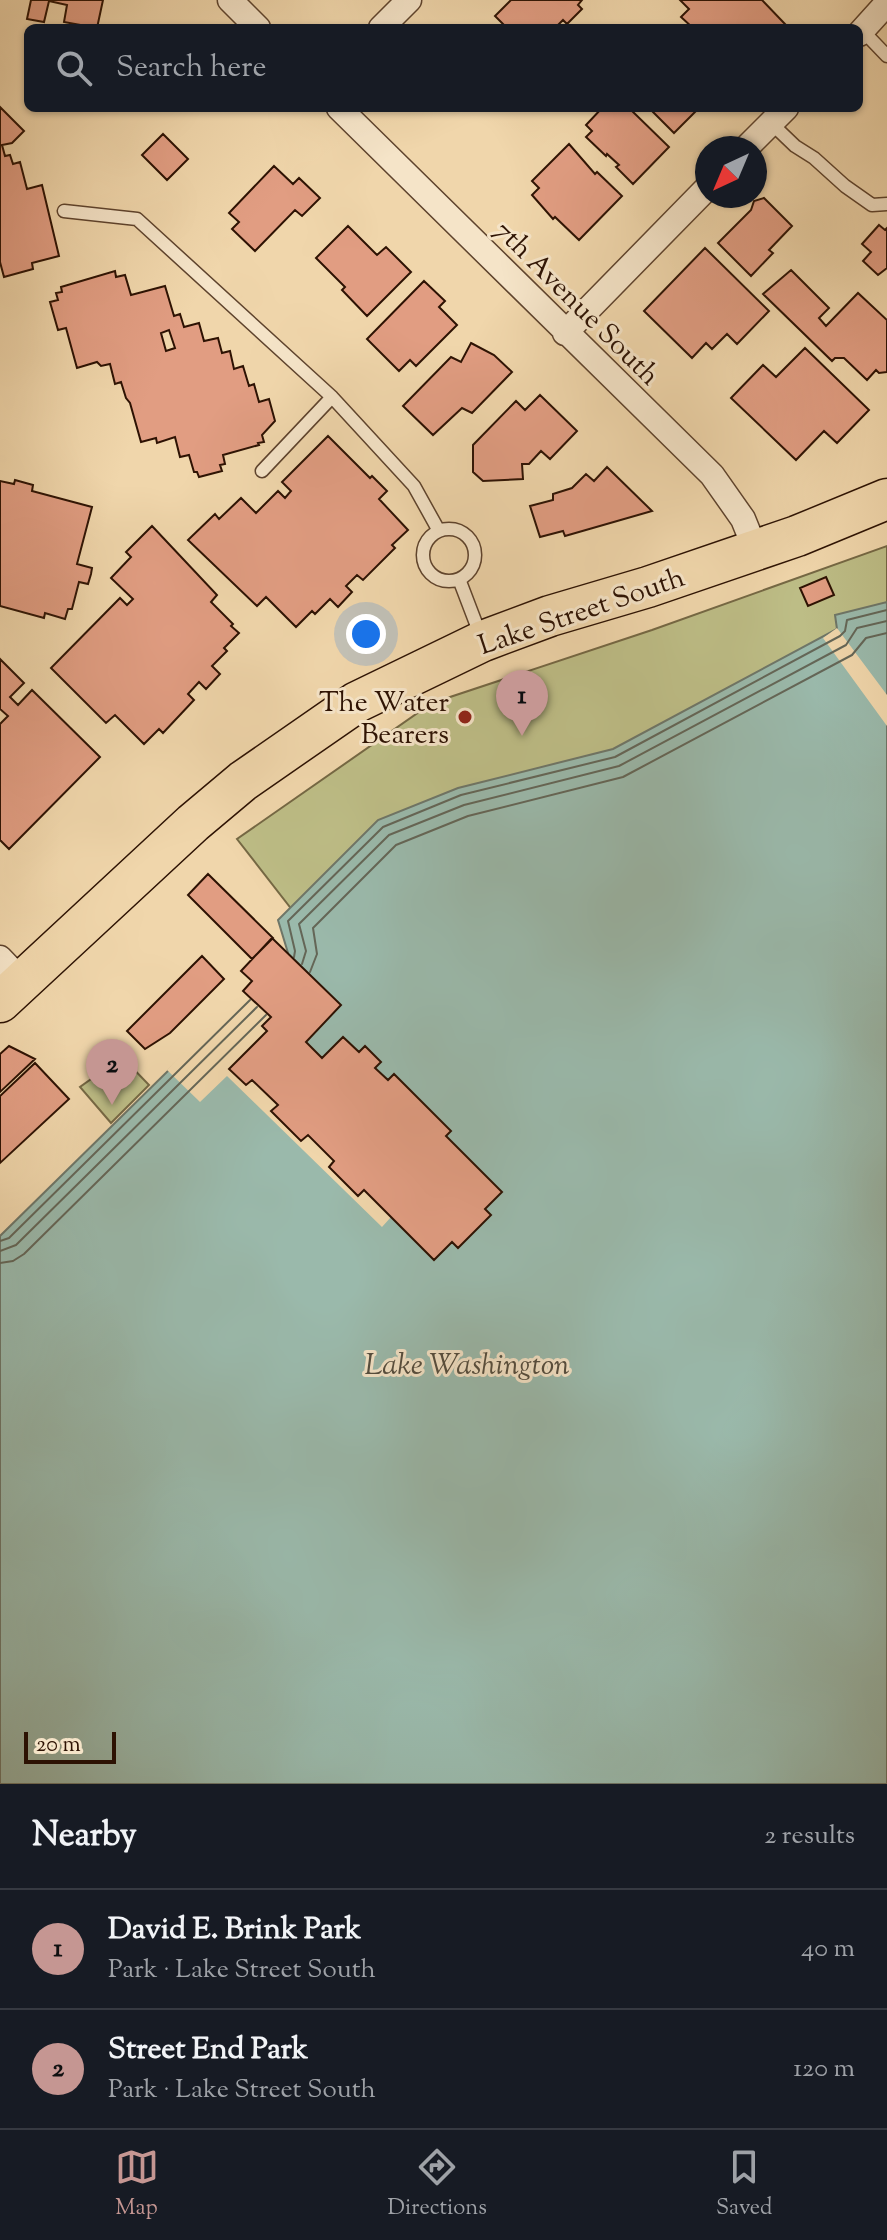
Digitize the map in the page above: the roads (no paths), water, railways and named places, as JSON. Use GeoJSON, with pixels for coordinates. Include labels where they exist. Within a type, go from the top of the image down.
{"type":"FeatureCollection","features":[{"type":"Feature","properties":{"kind":"main road","name":"Lake Street South"},"geometry":{"type":"LineString","coordinates":[[7,980],[243,781],[357,702],[483,641],[550,616],[756,551],[887,499]]}},
{"type":"Feature","properties":{"kind":"street"},"geometry":{"type":"LineString","coordinates":[[230,0],[254,24]]}},
{"type":"Feature","properties":{"kind":"street"},"geometry":{"type":"LineString","coordinates":[[385,24],[409,0]]}},
{"type":"Feature","properties":{"kind":"street"},"geometry":{"type":"LineString","coordinates":[[863,30],[887,3]]}},
{"type":"Feature","properties":{"kind":"street","name":"7th Avenue South"},"geometry":{"type":"LineString","coordinates":[[343,112],[712,475],[737,509],[756,551]]}},
{"type":"Feature","properties":{"kind":"street"},"geometry":{"type":"LineString","coordinates":[[758,136],[778,116]]}},
{"type":"Feature","properties":{"kind":"street"},"geometry":{"type":"LineString","coordinates":[[565,333],[695,200]]}},
{"type":"Feature","properties":{"kind":"lane"},"geometry":{"type":"LineString","coordinates":[[863,34],[887,56]]}},
{"type":"Feature","properties":{"kind":"lane"},"geometry":{"type":"LineString","coordinates":[[778,116],[795,146],[872,205],[887,204]]}},
{"type":"Feature","properties":{"kind":"lane"},"geometry":{"type":"LineString","coordinates":[[64,211],[137,219],[332,397],[414,486],[439,531]]}},
{"type":"Feature","properties":{"kind":"lane"},"geometry":{"type":"LineString","coordinates":[[262,471],[332,397]]}},
{"type":"Feature","properties":{"kind":"lane"},"geometry":{"type":"LineString","coordinates":[[439,531],[459,531],[473,545],[473,565],[459,579],[439,579],[425,565],[425,545],[430,536],[439,531]]}},
{"type":"Feature","properties":{"kind":"lane"},"geometry":{"type":"LineString","coordinates":[[459,579],[483,641]]}},
{"type":"Feature","properties":{"kind":"water","name":"Lake Washington"},"geometry":{"type":"Polygon","coordinates":[[[887,602],[887,1784],[0,1784],[0,1236],[288,953],[278,920],[378,820],[458,788],[613,749],[837,629],[835,615],[887,602]]]}},
{"type":"Feature","properties":{"kind":"place","name":"The Water Bearers"},"geometry":{"type":"Point","coordinates":[465,717]}},
{"type":"Feature","properties":{"kind":"place","name":"David E. Brink Park"},"geometry":{"type":"Point","coordinates":[522,736]}},
{"type":"Feature","properties":{"kind":"place","name":"Street End Park"},"geometry":{"type":"Point","coordinates":[112,1105]}}]}
